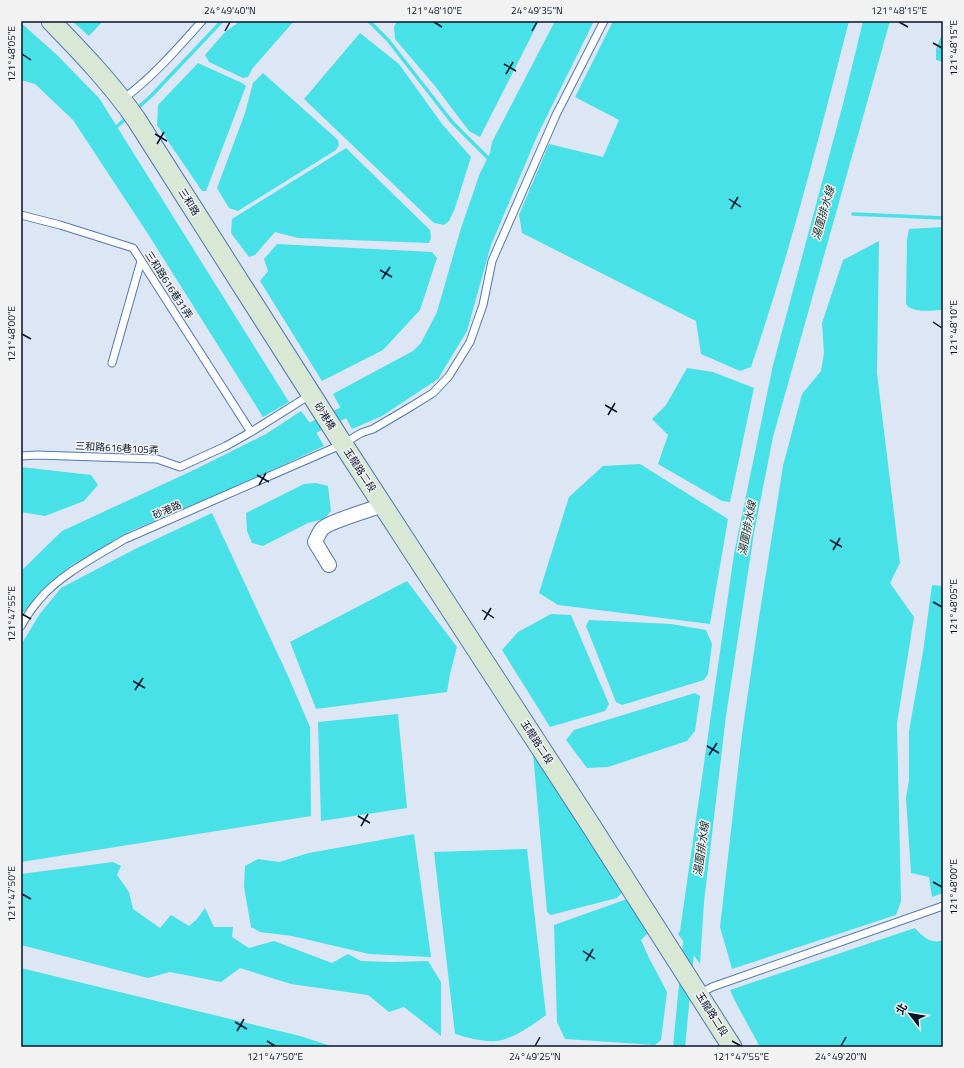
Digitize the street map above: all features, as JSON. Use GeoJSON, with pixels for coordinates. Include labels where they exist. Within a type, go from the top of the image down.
{"type":"FeatureCollection","features":[{"type":"Feature","properties":{"kind":"main road","name":"三和路"},"geometry":{"type":"LineString","coordinates":[[51,21],[91,63],[123,100],[311,395]]}},
{"type":"Feature","properties":{"kind":"main road","name":"砂港橋"},"geometry":{"type":"LineString","coordinates":[[311,395],[341,441]]}},
{"type":"Feature","properties":{"kind":"main road","name":"玉龍路二段"},"geometry":{"type":"LineString","coordinates":[[341,441],[584,815],[732,1047]]}},
{"type":"Feature","properties":{"kind":"street"},"geometry":{"type":"LineString","coordinates":[[329,565],[315,542],[322,529],[341,520],[383,505]]}},
{"type":"Feature","properties":{"kind":"lane"},"geometry":{"type":"LineString","coordinates":[[123,100],[143,84],[178,49],[202,21]]}},
{"type":"Feature","properties":{"kind":"lane","name":"砂港路"},"geometry":{"type":"LineString","coordinates":[[21,626],[39,599],[56,584],[125,539],[341,441],[373,429],[407,410],[433,393],[449,376],[470,342],[483,305],[492,261],[553,121],[604,21]]}},
{"type":"Feature","properties":{"kind":"lane","name":"三和路616巷31弄"},"geometry":{"type":"LineString","coordinates":[[21,215],[60,225],[133,248],[251,432]]}},
{"type":"Feature","properties":{"kind":"lane"},"geometry":{"type":"LineString","coordinates":[[112,363],[141,261]]}},
{"type":"Feature","properties":{"kind":"lane","name":"三和路616巷105弄"},"geometry":{"type":"LineString","coordinates":[[21,456],[37,455],[158,458],[180,467],[226,446],[311,395]]}},
{"type":"Feature","properties":{"kind":"lane"},"geometry":{"type":"LineString","coordinates":[[699,994],[712,987],[943,906]]}},
{"type":"Feature","properties":{"kind":"water"},"geometry":{"type":"Polygon","coordinates":[[[72,21],[103,21],[89,36],[72,21]]]}},
{"type":"Feature","properties":{"kind":"water"},"geometry":{"type":"Polygon","coordinates":[[[240,21],[294,21],[252,69],[248,77],[243,78],[209,62],[205,55],[224,33],[240,21]]]}},
{"type":"Feature","properties":{"kind":"water"},"geometry":{"type":"Polygon","coordinates":[[[397,21],[539,21],[480,137],[469,131],[435,86],[395,39],[394,27],[397,21]]]}},
{"type":"Feature","properties":{"kind":"water"},"geometry":{"type":"Polygon","coordinates":[[[555,21],[594,21],[538,134],[491,245],[467,331],[438,379],[382,416],[352,429],[333,394],[413,351],[421,343],[437,312],[461,228],[480,173],[490,153],[492,142],[555,21]]]}},
{"type":"Feature","properties":{"kind":"water"},"geometry":{"type":"Polygon","coordinates":[[[613,21],[849,21],[779,281],[751,367],[740,371],[701,354],[696,321],[522,233],[519,215],[549,144],[603,157],[619,120],[575,97],[613,21]]]}},
{"type":"Feature","properties":{"kind":"water"},"geometry":{"type":"Polygon","coordinates":[[[863,21],[890,21],[773,437],[754,533],[726,716],[704,902],[700,964],[678,934],[680,931],[734,554],[773,365],[843,104],[863,21]]]}},
{"type":"Feature","properties":{"kind":"water"},"geometry":{"type":"Polygon","coordinates":[[[21,23],[56,54],[99,98],[289,402],[263,417],[148,234],[73,120],[35,84],[21,80],[21,23]]]}},
{"type":"Feature","properties":{"kind":"water"},"geometry":{"type":"Polygon","coordinates":[[[943,32],[943,62],[936,60],[936,49],[943,32]]]}},
{"type":"Feature","properties":{"kind":"water"},"geometry":{"type":"Polygon","coordinates":[[[360,33],[399,64],[442,124],[471,157],[455,208],[449,221],[444,225],[434,223],[304,99],[360,33]]]}},
{"type":"Feature","properties":{"kind":"water"},"geometry":{"type":"Polygon","coordinates":[[[198,63],[246,86],[206,191],[202,191],[157,125],[158,105],[198,63]]]}},
{"type":"Feature","properties":{"kind":"water"},"geometry":{"type":"Polygon","coordinates":[[[263,73],[338,140],[339,145],[336,150],[238,211],[229,208],[217,188],[245,113],[253,83],[263,73]]]}},
{"type":"Feature","properties":{"kind":"water"},"geometry":{"type":"Polygon","coordinates":[[[346,148],[430,230],[431,238],[429,243],[298,238],[275,232],[255,255],[249,257],[231,233],[232,219],[346,148]]]}},
{"type":"Feature","properties":{"kind":"water"},"geometry":{"type":"Polygon","coordinates":[[[943,227],[943,310],[923,311],[913,309],[906,304],[907,240],[909,229],[943,227]]]}},
{"type":"Feature","properties":{"kind":"water"},"geometry":{"type":"Polygon","coordinates":[[[879,241],[877,373],[900,563],[890,583],[914,617],[897,723],[901,901],[896,915],[732,969],[720,927],[742,734],[783,466],[802,394],[821,371],[824,353],[822,323],[843,260],[879,241]]]}},
{"type":"Feature","properties":{"kind":"water"},"geometry":{"type":"Polygon","coordinates":[[[277,244],[432,252],[437,258],[420,310],[383,350],[322,381],[260,281],[268,271],[264,259],[277,244]]]}},
{"type":"Feature","properties":{"kind":"water"},"geometry":{"type":"Polygon","coordinates":[[[687,368],[713,372],[754,388],[730,502],[722,501],[658,464],[668,435],[652,419],[666,405],[687,368]]]}},
{"type":"Feature","properties":{"kind":"water"},"geometry":{"type":"Polygon","coordinates":[[[301,411],[313,427],[324,446],[238,486],[128,532],[72,565],[44,589],[21,615],[21,571],[62,531],[196,469],[266,434],[301,411]]]}},
{"type":"Feature","properties":{"kind":"water"},"geometry":{"type":"Polygon","coordinates":[[[640,464],[728,519],[710,624],[558,605],[539,593],[569,497],[603,466],[640,464]]]}},
{"type":"Feature","properties":{"kind":"water"},"geometry":{"type":"Polygon","coordinates":[[[21,467],[91,475],[98,485],[84,501],[45,516],[21,512],[21,467]]]}},
{"type":"Feature","properties":{"kind":"water"},"geometry":{"type":"Polygon","coordinates":[[[316,483],[328,486],[331,511],[324,519],[308,523],[263,546],[252,543],[247,531],[246,513],[304,484],[316,483]]]}},
{"type":"Feature","properties":{"kind":"water"},"geometry":{"type":"Polygon","coordinates":[[[212,513],[288,676],[310,727],[311,816],[21,862],[21,645],[39,615],[61,588],[135,549],[212,513]]]}},
{"type":"Feature","properties":{"kind":"water"},"geometry":{"type":"Polygon","coordinates":[[[407,581],[457,647],[447,692],[316,709],[290,642],[407,581]]]}},
{"type":"Feature","properties":{"kind":"water"},"geometry":{"type":"Polygon","coordinates":[[[932,585],[943,586],[943,893],[932,897],[929,877],[911,873],[906,798],[909,780],[909,731],[923,652],[932,585]]]}},
{"type":"Feature","properties":{"kind":"water"},"geometry":{"type":"Polygon","coordinates":[[[551,614],[571,615],[609,704],[605,711],[550,727],[502,650],[518,632],[551,614]]]}},
{"type":"Feature","properties":{"kind":"water"},"geometry":{"type":"Polygon","coordinates":[[[589,620],[671,624],[706,630],[712,644],[708,674],[704,680],[622,705],[616,702],[586,626],[589,620]]]}},
{"type":"Feature","properties":{"kind":"water"},"geometry":{"type":"Polygon","coordinates":[[[695,693],[700,696],[695,731],[687,741],[608,767],[587,768],[566,740],[574,730],[695,693]]]}},
{"type":"Feature","properties":{"kind":"water"},"geometry":{"type":"Polygon","coordinates":[[[398,714],[407,808],[321,821],[318,722],[398,714]]]}},
{"type":"Feature","properties":{"kind":"water"},"geometry":{"type":"Polygon","coordinates":[[[533,753],[623,891],[617,898],[551,915],[547,912],[533,753]]]}},
{"type":"Feature","properties":{"kind":"water"},"geometry":{"type":"Polygon","coordinates":[[[414,834],[431,957],[369,954],[292,936],[260,932],[251,927],[244,887],[245,866],[258,859],[279,862],[309,853],[414,834]]]}},
{"type":"Feature","properties":{"kind":"water"},"geometry":{"type":"Polygon","coordinates":[[[527,849],[546,1015],[529,1027],[503,1040],[481,1040],[455,1034],[434,852],[527,849]]]}},
{"type":"Feature","properties":{"kind":"water"},"geometry":{"type":"Polygon","coordinates":[[[113,862],[121,866],[117,875],[129,892],[133,909],[160,928],[171,915],[189,926],[197,919],[205,908],[214,927],[233,927],[232,937],[249,948],[274,941],[332,963],[348,954],[361,961],[428,961],[441,982],[441,1036],[404,1007],[389,1012],[368,995],[291,984],[240,968],[221,982],[170,972],[148,978],[21,945],[21,874],[113,862]]]}},
{"type":"Feature","properties":{"kind":"water"},"geometry":{"type":"Polygon","coordinates":[[[627,899],[650,931],[641,940],[667,992],[661,1040],[655,1045],[565,1039],[557,1022],[554,925],[627,899]]]}},
{"type":"Feature","properties":{"kind":"water"},"geometry":{"type":"Polygon","coordinates":[[[915,928],[924,937],[931,941],[943,940],[943,1047],[760,1047],[730,990],[915,928]]]}},
{"type":"Feature","properties":{"kind":"water"},"geometry":{"type":"Polygon","coordinates":[[[21,968],[300,1036],[334,1047],[21,1047],[21,968]]]}},
{"type":"Feature","properties":{"kind":"waterway"},"geometry":{"type":"LineString","coordinates":[[140,106],[222,21]]}},
{"type":"Feature","properties":{"kind":"waterway"},"geometry":{"type":"LineString","coordinates":[[369,21],[388,40],[452,122],[491,161]]}},
{"type":"Feature","properties":{"kind":"waterway"},"geometry":{"type":"LineString","coordinates":[[114,129],[124,120]]}},
{"type":"Feature","properties":{"kind":"waterway"},"geometry":{"type":"LineString","coordinates":[[853,214],[943,218]]}},
{"type":"Feature","properties":{"kind":"waterway"},"geometry":{"type":"LineString","coordinates":[[298,435],[357,406]]}},
{"type":"Feature","properties":{"kind":"waterway","name":"湯圍排水線"},"geometry":{"type":"LineString","coordinates":[[679,1047],[690,933]]}}]}
